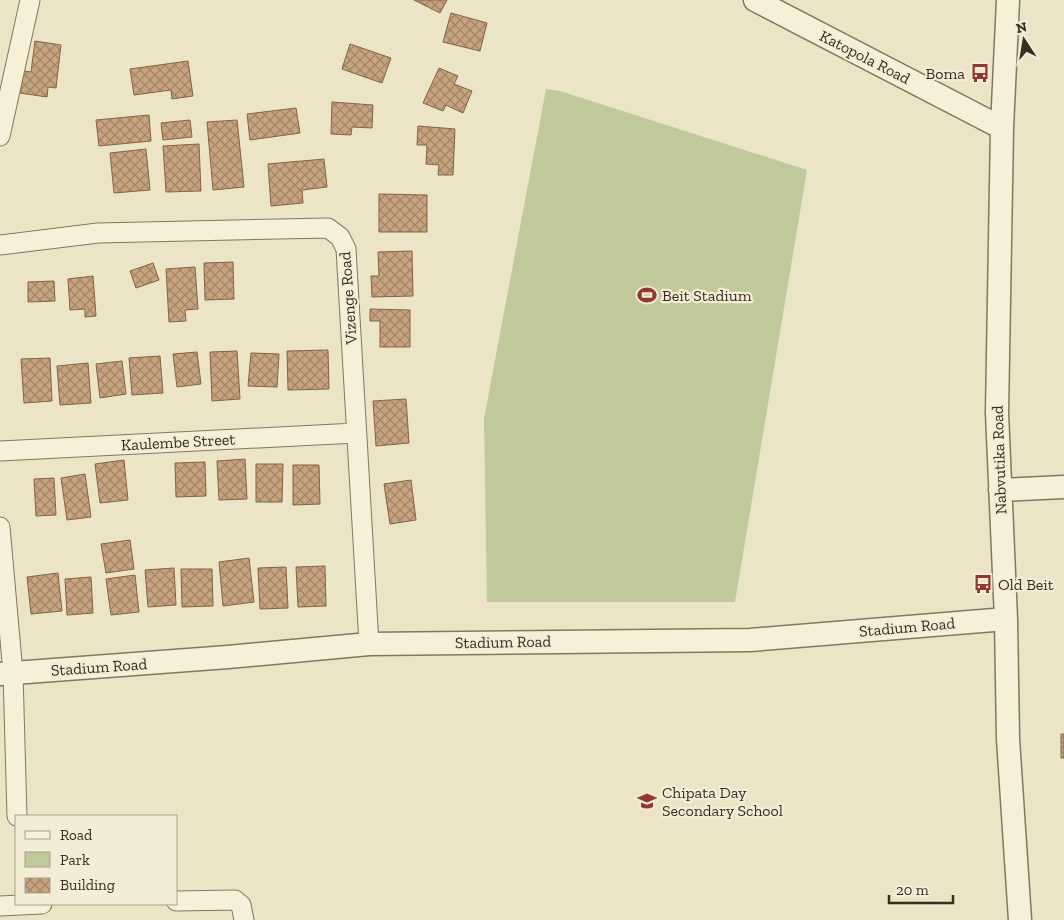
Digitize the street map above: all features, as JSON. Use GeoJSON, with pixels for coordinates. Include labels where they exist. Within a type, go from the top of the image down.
{"type":"FeatureCollection","features":[{"type":"Feature","properties":{"kind":"street"},"geometry":{"type":"LineString","coordinates":[[0,136],[30,0]]}},
{"type":"Feature","properties":{"kind":"street","name":"Katopola Road"},"geometry":{"type":"LineString","coordinates":[[755,0],[1002,128]]}},
{"type":"Feature","properties":{"kind":"street","name":"Nabvutika Road"},"geometry":{"type":"LineString","coordinates":[[1008,0],[1002,128],[997,413],[1006,619],[1008,739],[1020,920]]}},
{"type":"Feature","properties":{"kind":"street","name":"Vizenge Road"},"geometry":{"type":"LineString","coordinates":[[0,245],[98,233],[328,228],[340,237],[346,249],[369,644]]}},
{"type":"Feature","properties":{"kind":"street","name":"Kaulembe Street"},"geometry":{"type":"LineString","coordinates":[[0,451],[356,433]]}},
{"type":"Feature","properties":{"kind":"street"},"geometry":{"type":"LineString","coordinates":[[1000,490],[1064,487]]}},
{"type":"Feature","properties":{"kind":"street"},"geometry":{"type":"LineString","coordinates":[[0,527],[6,674],[17,815]]}},
{"type":"Feature","properties":{"kind":"street","name":"Stadium Road"},"geometry":{"type":"LineString","coordinates":[[6,674],[369,644],[750,640],[1006,619]]}},
{"type":"Feature","properties":{"kind":"street"},"geometry":{"type":"LineString","coordinates":[[178,901],[235,900],[241,905],[244,920]]}},
{"type":"Feature","properties":{"kind":"street"},"geometry":{"type":"LineString","coordinates":[[0,906],[15,904]]}},
{"type":"Feature","properties":{"kind":"street"},"geometry":{"type":"LineString","coordinates":[[19,905],[20,920]]}},
{"type":"Feature","properties":{"kind":"green space","name":"Beit Stadium"},"geometry":{"type":"Polygon","coordinates":[[[546,89],[560,91],[807,170],[735,602],[487,602],[484,419],[546,89]]]}},
{"type":"Feature","properties":{"kind":"building"},"geometry":{"type":"Polygon","coordinates":[[[414,0],[447,0],[440,13],[414,0]]]}},
{"type":"Feature","properties":{"kind":"building"},"geometry":{"type":"Polygon","coordinates":[[[451,13],[487,23],[480,51],[443,42],[451,13]]]}},
{"type":"Feature","properties":{"kind":"building"},"geometry":{"type":"Polygon","coordinates":[[[35,41],[61,45],[56,88],[48,87],[47,97],[20,93],[24,71],[31,72],[35,41]]]}},
{"type":"Feature","properties":{"kind":"building"},"geometry":{"type":"Polygon","coordinates":[[[350,44],[391,58],[382,83],[342,69],[350,44]]]}},
{"type":"Feature","properties":{"kind":"building"},"geometry":{"type":"Polygon","coordinates":[[[188,61],[193,96],[172,99],[171,90],[134,95],[130,69],[188,61]]]}},
{"type":"Feature","properties":{"kind":"building"},"geometry":{"type":"Polygon","coordinates":[[[439,68],[458,76],[454,84],[472,91],[463,113],[446,105],[443,111],[423,103],[439,68]]]}},
{"type":"Feature","properties":{"kind":"building"},"geometry":{"type":"Polygon","coordinates":[[[332,102],[373,105],[372,128],[352,127],[351,135],[331,134],[332,102]]]}},
{"type":"Feature","properties":{"kind":"building"},"geometry":{"type":"Polygon","coordinates":[[[296,108],[300,133],[250,140],[247,114],[296,108]]]}},
{"type":"Feature","properties":{"kind":"building"},"geometry":{"type":"Polygon","coordinates":[[[149,115],[151,141],[99,146],[96,120],[149,115]]]}},
{"type":"Feature","properties":{"kind":"building"},"geometry":{"type":"Polygon","coordinates":[[[190,120],[192,137],[163,140],[161,123],[190,120]]]}},
{"type":"Feature","properties":{"kind":"building"},"geometry":{"type":"Polygon","coordinates":[[[237,120],[244,187],[213,190],[207,122],[237,120]]]}},
{"type":"Feature","properties":{"kind":"building"},"geometry":{"type":"Polygon","coordinates":[[[418,126],[455,129],[453,175],[438,175],[439,165],[426,164],[427,145],[417,145],[418,126]]]}},
{"type":"Feature","properties":{"kind":"building"},"geometry":{"type":"Polygon","coordinates":[[[199,144],[201,191],[166,192],[163,146],[199,144]]]}},
{"type":"Feature","properties":{"kind":"building"},"geometry":{"type":"Polygon","coordinates":[[[146,149],[150,190],[114,193],[110,153],[146,149]]]}},
{"type":"Feature","properties":{"kind":"building"},"geometry":{"type":"Polygon","coordinates":[[[324,159],[327,187],[302,190],[303,203],[271,206],[268,164],[324,159]]]}},
{"type":"Feature","properties":{"kind":"building"},"geometry":{"type":"Polygon","coordinates":[[[379,194],[427,195],[427,232],[379,232],[379,194]]]}},
{"type":"Feature","properties":{"kind":"building"},"geometry":{"type":"Polygon","coordinates":[[[412,251],[413,296],[372,297],[371,276],[379,276],[378,252],[412,251]]]}},
{"type":"Feature","properties":{"kind":"building"},"geometry":{"type":"Polygon","coordinates":[[[233,262],[234,299],[205,300],[204,263],[233,262]]]}},
{"type":"Feature","properties":{"kind":"building"},"geometry":{"type":"Polygon","coordinates":[[[153,263],[159,280],[136,288],[130,271],[153,263]]]}},
{"type":"Feature","properties":{"kind":"building"},"geometry":{"type":"Polygon","coordinates":[[[195,267],[198,309],[185,310],[186,321],[169,322],[166,269],[195,267]]]}},
{"type":"Feature","properties":{"kind":"building"},"geometry":{"type":"Polygon","coordinates":[[[93,276],[96,316],[85,317],[85,309],[70,310],[68,279],[93,276]]]}},
{"type":"Feature","properties":{"kind":"building"},"geometry":{"type":"Polygon","coordinates":[[[54,281],[55,301],[28,302],[28,282],[54,281]]]}},
{"type":"Feature","properties":{"kind":"building"},"geometry":{"type":"Polygon","coordinates":[[[370,309],[410,310],[410,347],[380,347],[380,321],[370,321],[370,309]]]}},
{"type":"Feature","properties":{"kind":"building"},"geometry":{"type":"Polygon","coordinates":[[[328,350],[329,389],[288,390],[287,351],[328,350]]]}},
{"type":"Feature","properties":{"kind":"building"},"geometry":{"type":"Polygon","coordinates":[[[237,351],[240,399],[212,401],[210,352],[237,351]]]}},
{"type":"Feature","properties":{"kind":"building"},"geometry":{"type":"Polygon","coordinates":[[[197,352],[201,384],[177,387],[173,354],[197,352]]]}},
{"type":"Feature","properties":{"kind":"building"},"geometry":{"type":"Polygon","coordinates":[[[251,353],[279,354],[277,387],[248,386],[251,353]]]}},
{"type":"Feature","properties":{"kind":"building"},"geometry":{"type":"Polygon","coordinates":[[[160,356],[163,393],[132,395],[129,358],[160,356]]]}},
{"type":"Feature","properties":{"kind":"building"},"geometry":{"type":"Polygon","coordinates":[[[50,358],[52,401],[24,403],[21,359],[50,358]]]}},
{"type":"Feature","properties":{"kind":"building"},"geometry":{"type":"Polygon","coordinates":[[[122,361],[126,394],[100,398],[96,364],[122,361]]]}},
{"type":"Feature","properties":{"kind":"building"},"geometry":{"type":"Polygon","coordinates":[[[88,363],[91,403],[60,405],[57,366],[88,363]]]}},
{"type":"Feature","properties":{"kind":"building"},"geometry":{"type":"Polygon","coordinates":[[[406,399],[409,443],[376,446],[373,401],[406,399]]]}},
{"type":"Feature","properties":{"kind":"building"},"geometry":{"type":"Polygon","coordinates":[[[245,459],[247,499],[219,500],[217,461],[245,459]]]}},
{"type":"Feature","properties":{"kind":"building"},"geometry":{"type":"Polygon","coordinates":[[[124,460],[128,500],[100,503],[95,464],[124,460]]]}},
{"type":"Feature","properties":{"kind":"building"},"geometry":{"type":"Polygon","coordinates":[[[205,462],[206,496],[176,497],[175,463],[205,462]]]}},
{"type":"Feature","properties":{"kind":"building"},"geometry":{"type":"Polygon","coordinates":[[[256,464],[283,464],[282,502],[256,502],[256,464]]]}},
{"type":"Feature","properties":{"kind":"building"},"geometry":{"type":"Polygon","coordinates":[[[293,465],[319,465],[320,504],[293,505],[293,465]]]}},
{"type":"Feature","properties":{"kind":"building"},"geometry":{"type":"Polygon","coordinates":[[[85,474],[91,517],[67,520],[61,478],[85,474]]]}},
{"type":"Feature","properties":{"kind":"building"},"geometry":{"type":"Polygon","coordinates":[[[54,478],[56,515],[36,516],[34,479],[54,478]]]}},
{"type":"Feature","properties":{"kind":"building"},"geometry":{"type":"Polygon","coordinates":[[[411,480],[416,520],[390,524],[384,484],[411,480]]]}},
{"type":"Feature","properties":{"kind":"building"},"geometry":{"type":"Polygon","coordinates":[[[130,540],[134,569],[106,573],[101,544],[130,540]]]}},
{"type":"Feature","properties":{"kind":"building"},"geometry":{"type":"Polygon","coordinates":[[[249,558],[254,602],[223,606],[219,562],[249,558]]]}},
{"type":"Feature","properties":{"kind":"building"},"geometry":{"type":"Polygon","coordinates":[[[325,566],[326,606],[298,607],[296,567],[325,566]]]}},
{"type":"Feature","properties":{"kind":"building"},"geometry":{"type":"Polygon","coordinates":[[[286,567],[288,608],[260,609],[258,568],[286,567]]]}},
{"type":"Feature","properties":{"kind":"building"},"geometry":{"type":"Polygon","coordinates":[[[174,568],[176,605],[148,607],[145,570],[174,568]]]}},
{"type":"Feature","properties":{"kind":"building"},"geometry":{"type":"Polygon","coordinates":[[[181,569],[212,569],[213,606],[182,607],[181,569]]]}},
{"type":"Feature","properties":{"kind":"building"},"geometry":{"type":"Polygon","coordinates":[[[58,573],[62,611],[31,614],[27,577],[58,573]]]}},
{"type":"Feature","properties":{"kind":"building"},"geometry":{"type":"Polygon","coordinates":[[[135,575],[139,612],[111,615],[106,579],[135,575]]]}},
{"type":"Feature","properties":{"kind":"building"},"geometry":{"type":"Polygon","coordinates":[[[91,577],[93,613],[67,615],[65,579],[91,577]]]}},
{"type":"Feature","properties":{"kind":"building"},"geometry":{"type":"Polygon","coordinates":[[[1061,734],[1064,734],[1064,758],[1061,758],[1061,734]]]}},
{"type":"Feature","properties":{"kind":"place","name":"Boma"},"geometry":{"type":"Point","coordinates":[980,73]}},
{"type":"Feature","properties":{"kind":"place","name":"Beit Stadium"},"geometry":{"type":"Point","coordinates":[647,295]}},
{"type":"Feature","properties":{"kind":"place","name":"Old Beit"},"geometry":{"type":"Point","coordinates":[983,584]}},
{"type":"Feature","properties":{"kind":"place","name":"Chipata Day Secondary School"},"geometry":{"type":"Point","coordinates":[647,801]}}]}
